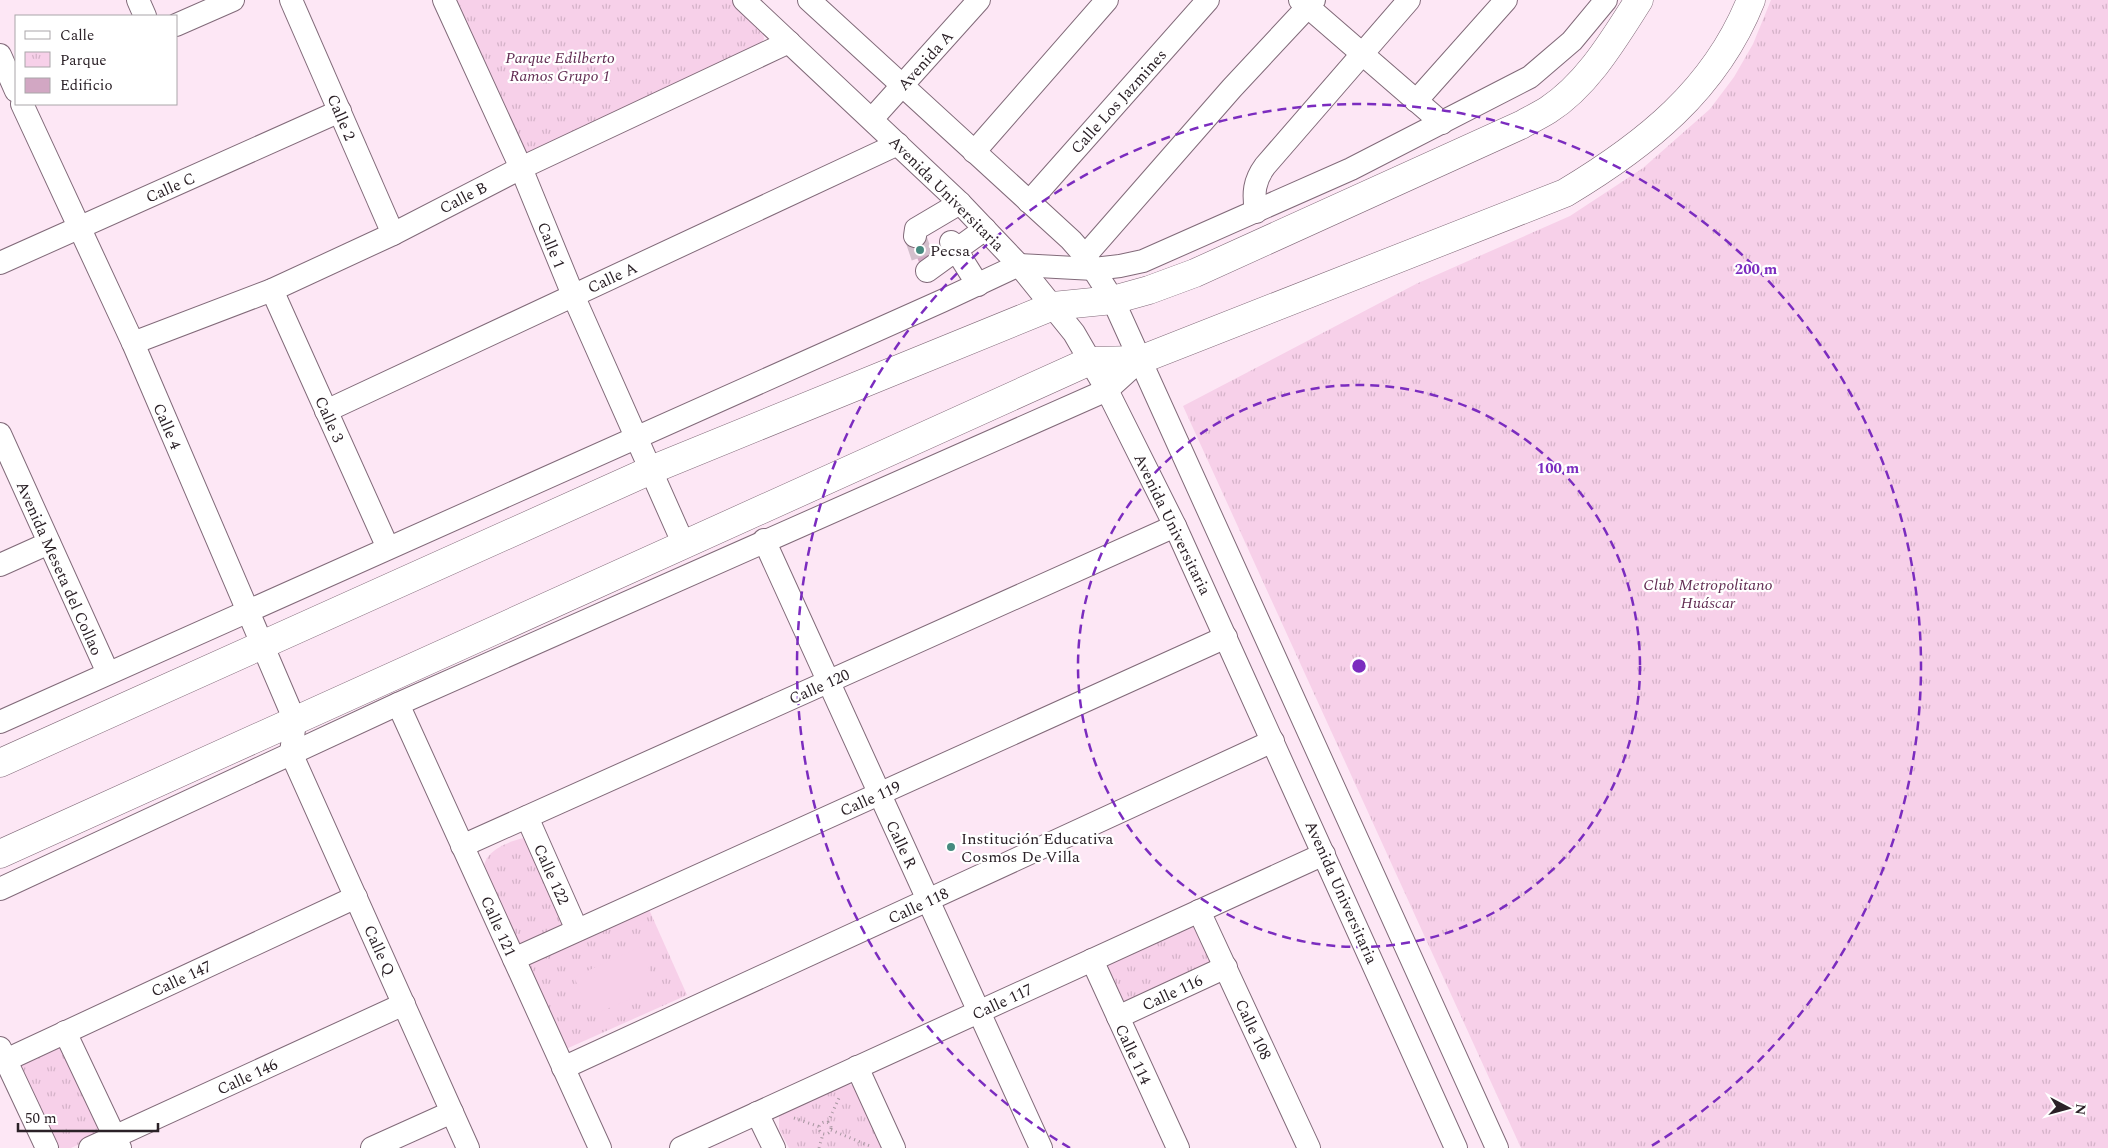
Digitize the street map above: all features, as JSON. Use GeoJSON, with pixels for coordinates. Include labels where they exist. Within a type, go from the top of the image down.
{"type":"FeatureCollection","features":[{"type":"Feature","properties":{"kind":"main road"},"geometry":{"type":"LineString","coordinates":[[0,763],[651,470],[1054,306],[1113,300],[1149,290],[1195,273],[1504,132],[1549,109],[1575,87],[1604,54],[1639,0]]}},
{"type":"Feature","properties":{"kind":"main road"},"geometry":{"type":"LineString","coordinates":[[0,854],[1090,361],[1140,360],[1565,193],[1612,164],[1660,127],[1695,91],[1724,51],[1751,0]]}},
{"type":"Feature","properties":{"kind":"street"},"geometry":{"type":"LineString","coordinates":[[138,0],[145,15]]}},
{"type":"Feature","properties":{"kind":"street"},"geometry":{"type":"LineString","coordinates":[[178,24],[233,0]]}},
{"type":"Feature","properties":{"kind":"street","name":"Calle 2"},"geometry":{"type":"LineString","coordinates":[[291,0],[392,234]]}},
{"type":"Feature","properties":{"kind":"street","name":"Calle 1"},"geometry":{"type":"LineString","coordinates":[[444,0],[521,168],[573,295],[684,545]]}},
{"type":"Feature","properties":{"kind":"street","name":"Avenida Universitaria"},"geometry":{"type":"LineString","coordinates":[[744,0],[960,203],[1019,265],[1074,333],[1107,390],[1175,526],[1456,1148]]}},
{"type":"Feature","properties":{"kind":"street"},"geometry":{"type":"LineString","coordinates":[[809,0],[1071,240],[1089,263],[1113,300],[1497,1148]]}},
{"type":"Feature","properties":{"kind":"street","name":"Avenida A"},"geometry":{"type":"LineString","coordinates":[[872,119],[979,0]]}},
{"type":"Feature","properties":{"kind":"street"},"geometry":{"type":"LineString","coordinates":[[974,152],[1107,0]]}},
{"type":"Feature","properties":{"kind":"street","name":"Calle Los Jazmines"},"geometry":{"type":"LineString","coordinates":[[1029,202],[1208,0]]}},
{"type":"Feature","properties":{"kind":"street"},"geometry":{"type":"LineString","coordinates":[[1256,212],[1254,197],[1257,177],[1409,0]]}},
{"type":"Feature","properties":{"kind":"street"},"geometry":{"type":"LineString","coordinates":[[1416,101],[1506,0]]}},
{"type":"Feature","properties":{"kind":"street"},"geometry":{"type":"LineString","coordinates":[[0,722],[1019,265],[1089,263],[1120,266],[1143,261],[1256,212],[1351,169],[1530,77],[1572,41],[1606,0]]}},
{"type":"Feature","properties":{"kind":"street"},"geometry":{"type":"LineString","coordinates":[[1089,263],[1232,88],[1308,2],[1361,54],[1442,123]]}},
{"type":"Feature","properties":{"kind":"street","name":"Calle B"},"geometry":{"type":"LineString","coordinates":[[133,343],[272,290],[392,234],[521,168],[789,42]]}},
{"type":"Feature","properties":{"kind":"street"},"geometry":{"type":"LineString","coordinates":[[0,56],[15,90]]}},
{"type":"Feature","properties":{"kind":"street","name":"Calle 4"},"geometry":{"type":"LineString","coordinates":[[22,105],[133,343],[295,720]]}},
{"type":"Feature","properties":{"kind":"street","name":"Calle C"},"geometry":{"type":"LineString","coordinates":[[0,263],[340,111]]}},
{"type":"Feature","properties":{"kind":"street","name":"Calle A"},"geometry":{"type":"LineString","coordinates":[[326,411],[898,144]]}},
{"type":"Feature","properties":{"kind":"street"},"geometry":{"type":"LineString","coordinates":[[942,301],[926,268],[946,235],[960,203]]}},
{"type":"Feature","properties":{"kind":"street"},"geometry":{"type":"LineString","coordinates":[[915,236],[916,229],[946,235],[985,229]]}},
{"type":"Feature","properties":{"kind":"street"},"geometry":{"type":"LineString","coordinates":[[946,235],[978,284]]}},
{"type":"Feature","properties":{"kind":"street","name":"Calle 3"},"geometry":{"type":"LineString","coordinates":[[272,290],[388,548]]}},
{"type":"Feature","properties":{"kind":"street"},"geometry":{"type":"LineString","coordinates":[[0,889],[398,704],[764,540],[1107,390],[1140,360]]}},
{"type":"Feature","properties":{"kind":"street","name":"Avenida Meseta del Collao"},"geometry":{"type":"LineString","coordinates":[[0,434],[108,674]]}},
{"type":"Feature","properties":{"kind":"street","name":"Calle 120"},"geometry":{"type":"LineString","coordinates":[[462,846],[1175,526]]}},
{"type":"Feature","properties":{"kind":"street","name":"Calle R"},"geometry":{"type":"LineString","coordinates":[[764,540],[1041,1148]]}},
{"type":"Feature","properties":{"kind":"street"},"geometry":{"type":"LineString","coordinates":[[0,565],[49,543]]}},
{"type":"Feature","properties":{"kind":"street","name":"Calle 119"},"geometry":{"type":"LineString","coordinates":[[514,959],[1226,636]]}},
{"type":"Feature","properties":{"kind":"street","name":"Calle 121"},"geometry":{"type":"LineString","coordinates":[[398,704],[600,1148]]}},
{"type":"Feature","properties":{"kind":"street"},"geometry":{"type":"LineString","coordinates":[[291,753],[295,720]]}},
{"type":"Feature","properties":{"kind":"street","name":"Calle 118"},"geometry":{"type":"LineString","coordinates":[[563,1068],[1273,741]]}},
{"type":"Feature","properties":{"kind":"street","name":"Calle Q"},"geometry":{"type":"LineString","coordinates":[[291,753],[468,1148]]}},
{"type":"Feature","properties":{"kind":"street","name":"Calle 122"},"geometry":{"type":"LineString","coordinates":[[527,817],[577,930]]}},
{"type":"Feature","properties":{"kind":"street","name":"Calle 117"},"geometry":{"type":"LineString","coordinates":[[681,1148],[1324,854]]}},
{"type":"Feature","properties":{"kind":"street","name":"Calle 147"},"geometry":{"type":"LineString","coordinates":[[3,1054],[65,1032],[356,897]]}},
{"type":"Feature","properties":{"kind":"street","name":"Calle 108"},"geometry":{"type":"LineString","coordinates":[[1199,911],[1309,1148]]}},
{"type":"Feature","properties":{"kind":"street","name":"Calle 114"},"geometry":{"type":"LineString","coordinates":[[1092,960],[1178,1148]]}},
{"type":"Feature","properties":{"kind":"street","name":"Calle 116"},"geometry":{"type":"LineString","coordinates":[[1118,1017],[1226,968]]}},
{"type":"Feature","properties":{"kind":"street","name":"Calle 146"},"geometry":{"type":"LineString","coordinates":[[90,1148],[117,1142],[404,1004]]}},
{"type":"Feature","properties":{"kind":"street"},"geometry":{"type":"LineString","coordinates":[[65,1032],[117,1142]]}},
{"type":"Feature","properties":{"kind":"street"},"geometry":{"type":"LineString","coordinates":[[3,1054],[47,1148]]}},
{"type":"Feature","properties":{"kind":"street"},"geometry":{"type":"LineString","coordinates":[[858,1067],[894,1148]]}},
{"type":"Feature","properties":{"kind":"street"},"geometry":{"type":"LineString","coordinates":[[372,1148],[452,1112]]}},
{"type":"Feature","properties":{"kind":"street"},"geometry":{"type":"LineString","coordinates":[[757,1113],[774,1148]]}},
{"type":"Feature","properties":{"kind":"path"},"geometry":{"type":"LineString","coordinates":[[819,1148],[823,1134],[819,1128],[824,1122],[831,1125],[831,1130]]}},
{"type":"Feature","properties":{"kind":"path"},"geometry":{"type":"LineString","coordinates":[[823,1134],[827,1134],[831,1130]]}},
{"type":"Feature","properties":{"kind":"path"},"geometry":{"type":"LineString","coordinates":[[831,1130],[874,1148]]}},
{"type":"Feature","properties":{"kind":"green space","name":"Parque Edilberto Ramos Grupo 1"},"geometry":{"type":"Polygon","coordinates":[[[457,0],[731,0],[756,22],[763,33],[764,39],[761,43],[527,155],[457,0]]]}},
{"type":"Feature","properties":{"kind":"green space","name":"Club Metropolitano Huáscar"},"geometry":{"type":"Polygon","coordinates":[[[1771,0],[2108,0],[2108,1148],[1521,1148],[1183,406],[1416,284],[1570,216],[1643,168],[1710,109],[1734,77],[1753,44],[1771,0]]]}},
{"type":"Feature","properties":{"kind":"green space"},"geometry":{"type":"Polygon","coordinates":[[[524,838],[565,927],[520,944],[484,867],[485,861],[493,851],[512,841],[524,838]]]}},
{"type":"Feature","properties":{"kind":"green space"},"geometry":{"type":"Polygon","coordinates":[[[647,905],[687,995],[566,1049],[526,960],[647,905]]]}},
{"type":"Feature","properties":{"kind":"green space"},"geometry":{"type":"Polygon","coordinates":[[[1194,924],[1211,963],[1130,1002],[1122,1000],[1105,963],[1194,924]]]}},
{"type":"Feature","properties":{"kind":"green space"},"geometry":{"type":"Polygon","coordinates":[[[640,947],[657,987],[591,1016],[574,977],[640,947]]]}},
{"type":"Feature","properties":{"kind":"green space"},"geometry":{"type":"Polygon","coordinates":[[[62,1044],[104,1133],[71,1148],[58,1148],[19,1065],[62,1044]]]}},
{"type":"Feature","properties":{"kind":"green space"},"geometry":{"type":"Polygon","coordinates":[[[846,1083],[852,1085],[855,1089],[883,1148],[789,1148],[779,1129],[779,1112],[846,1083]]]}},
{"type":"Feature","properties":{"kind":"building","name":"Pecsa"},"geometry":{"type":"Polygon","coordinates":[[[920,234],[932,262],[921,267],[909,238],[920,234]]]}},
{"type":"Feature","properties":{"kind":"tunnel"},"geometry":{"type":"LineString","coordinates":[[915,236],[925,265]]}},
{"type":"Feature","properties":{"kind":"place","name":"Pecsa"},"geometry":{"type":"Point","coordinates":[920,250]}},
{"type":"Feature","properties":{"kind":"place","name":"Institución Educativa Cosmos De Villa"},"geometry":{"type":"Point","coordinates":[951,847]}}]}
